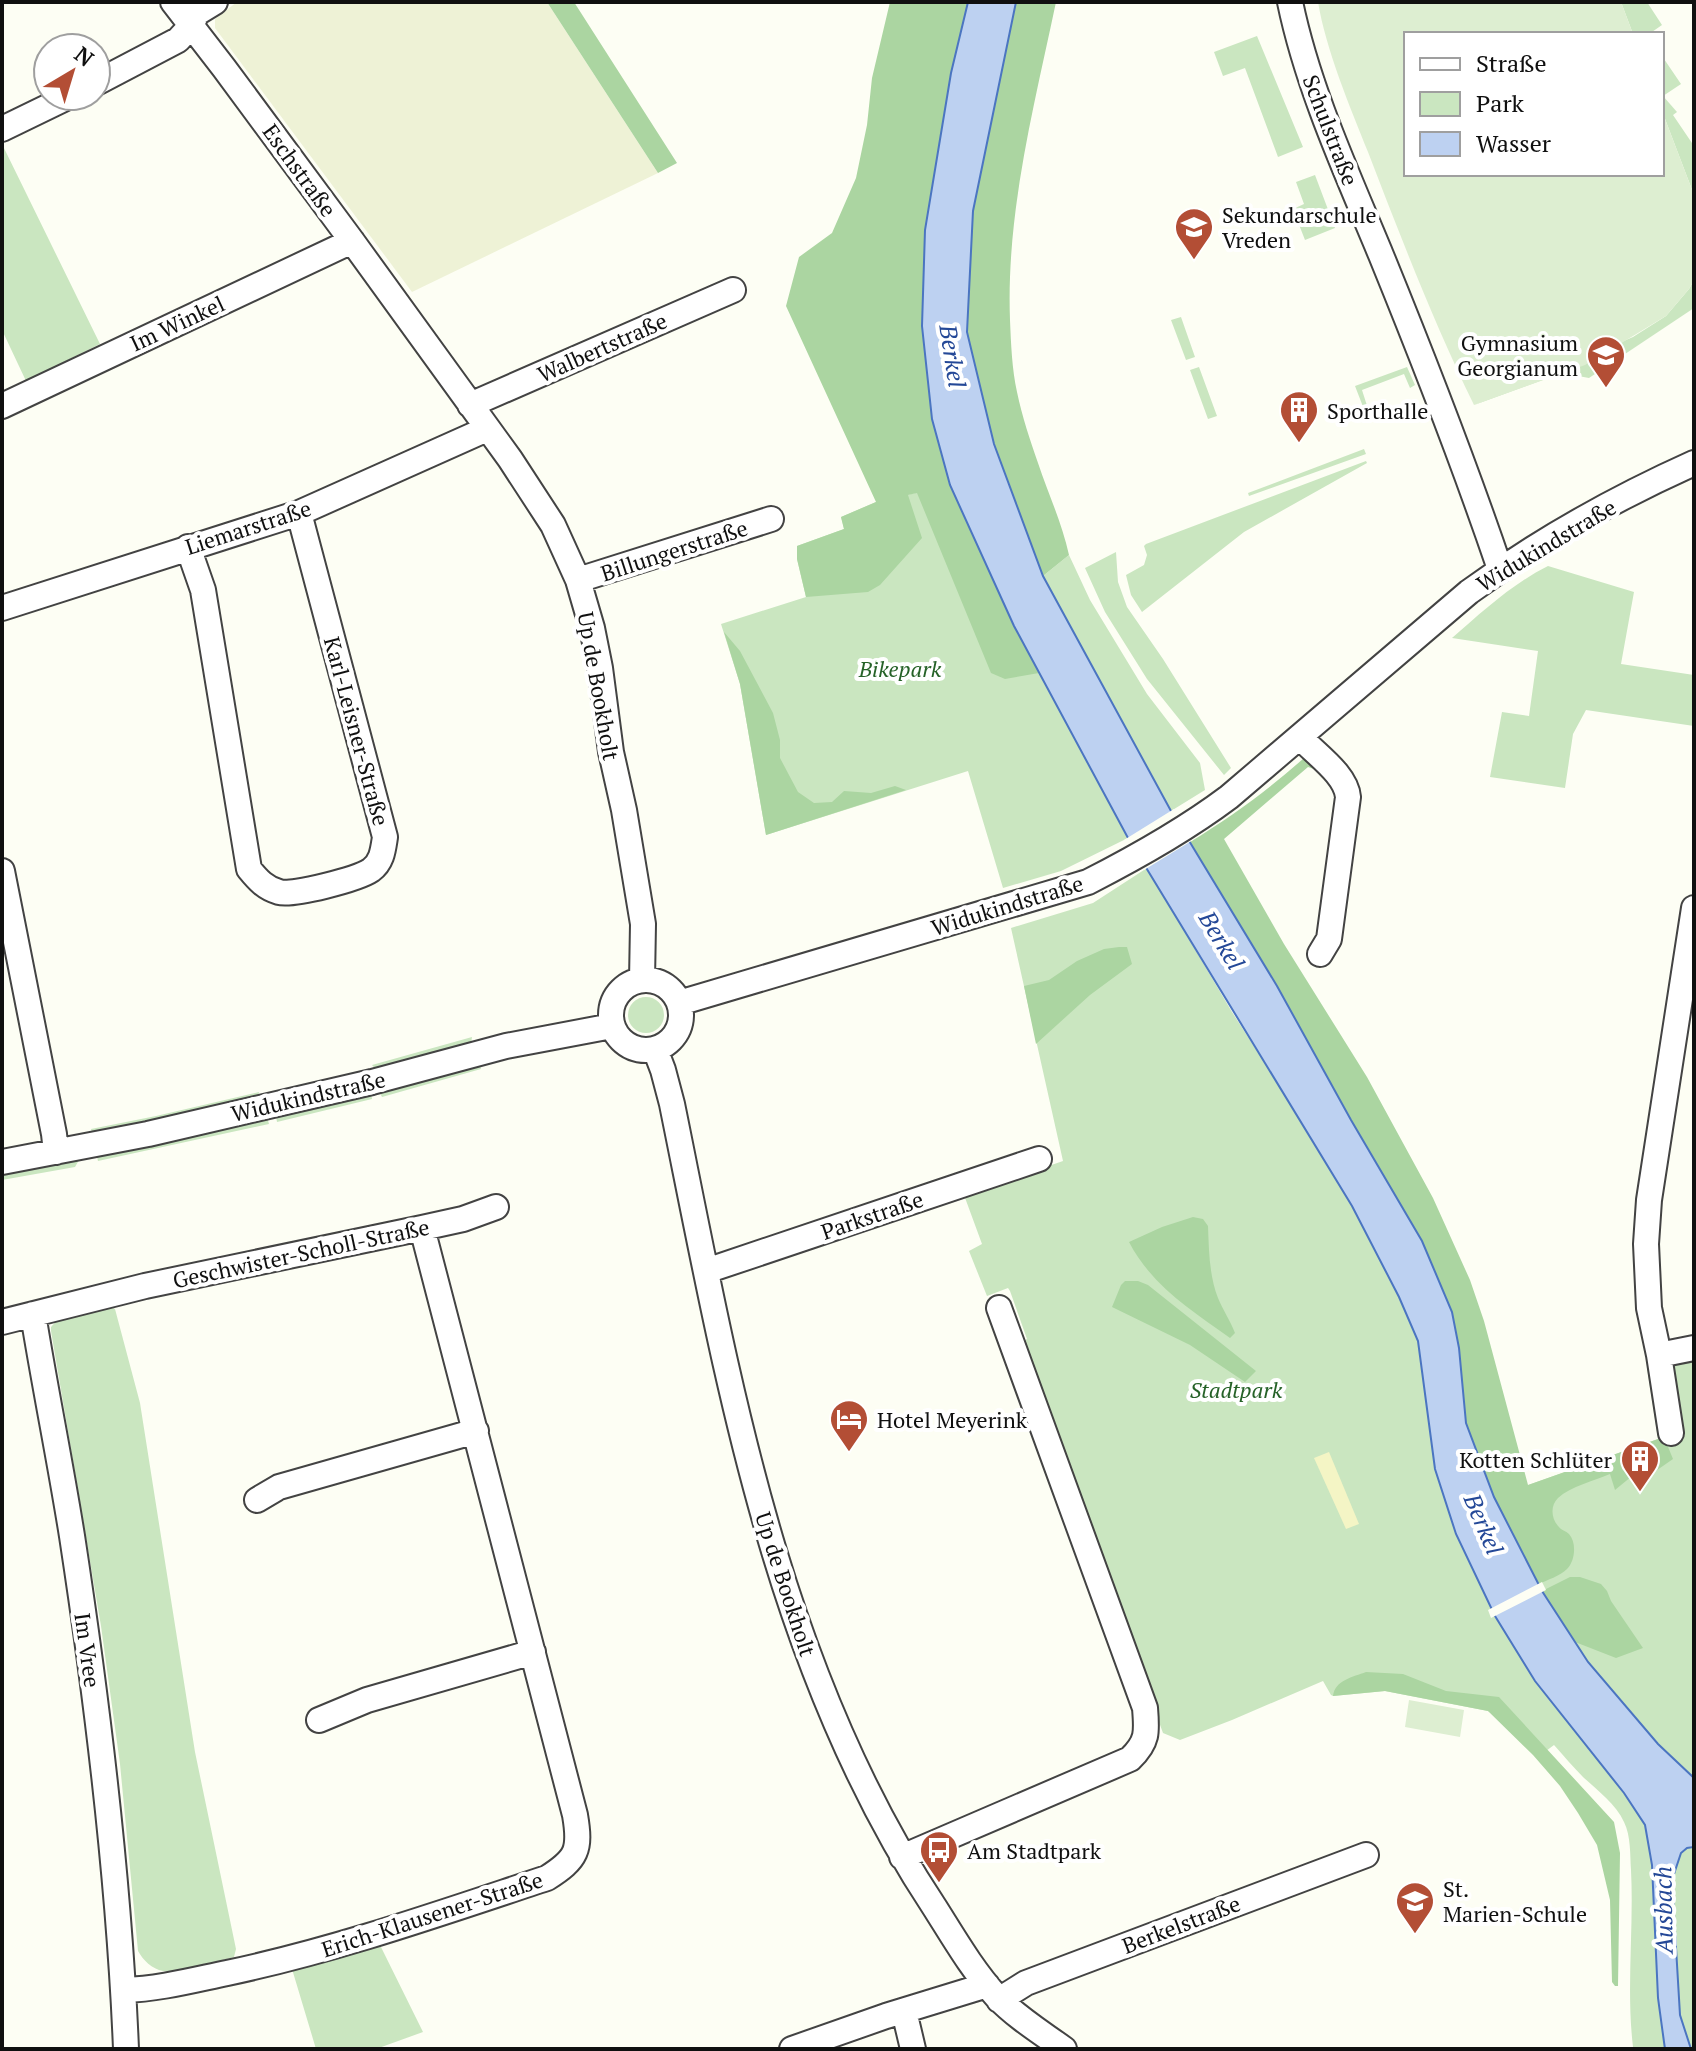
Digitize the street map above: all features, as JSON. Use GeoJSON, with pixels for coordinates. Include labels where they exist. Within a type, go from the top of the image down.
{"type":"FeatureCollection","features":[{"type":"Feature","properties":{"kind":"street","name":"Eschstraße"},"geometry":{"type":"LineString","coordinates":[[173,2],[424,341]]}},
{"type":"Feature","properties":{"kind":"street"},"geometry":{"type":"LineString","coordinates":[[112,75],[178,40],[191,26],[197,13],[215,2]]}},
{"type":"Feature","properties":{"kind":"street","name":"Schulstraße"},"geometry":{"type":"LineString","coordinates":[[1290,2],[1306,64],[1423,357],[1500,569]]}},
{"type":"Feature","properties":{"kind":"street"},"geometry":{"type":"LineString","coordinates":[[2,129],[37,112]]}},
{"type":"Feature","properties":{"kind":"street","name":"Im Winkel"},"geometry":{"type":"LineString","coordinates":[[2,406],[352,241]]}},
{"type":"Feature","properties":{"kind":"street","name":"Walbertstraße"},"geometry":{"type":"LineString","coordinates":[[470,405],[733,290]]}},
{"type":"Feature","properties":{"kind":"street","name":"Up de Bookholt"},"geometry":{"type":"LineString","coordinates":[[424,341],[510,459],[553,525],[578,580],[600,668],[611,752],[636,873],[643,924],[642,980]]}},
{"type":"Feature","properties":{"kind":"street","name":"Liemarstraße"},"geometry":{"type":"LineString","coordinates":[[2,608],[299,513],[487,429]]}},
{"type":"Feature","properties":{"kind":"street","name":"Widukindstraße"},"geometry":{"type":"LineString","coordinates":[[679,1003],[1088,882],[1123,864],[1207,813],[1249,781],[1469,592],[1500,569],[1602,509],[1694,463]]}},
{"type":"Feature","properties":{"kind":"street","name":"Karl-Leisner-Straße"},"geometry":{"type":"LineString","coordinates":[[188,547],[203,590],[249,869],[262,885],[282,893],[318,889],[370,871],[382,857],[385,837],[299,513]]}},
{"type":"Feature","properties":{"kind":"street","name":"Billungerstraße"},"geometry":{"type":"LineString","coordinates":[[578,580],[771,519]]}},
{"type":"Feature","properties":{"kind":"street"},"geometry":{"type":"LineString","coordinates":[[1300,737],[1347,786],[1329,939],[1320,954]]}},
{"type":"Feature","properties":{"kind":"street"},"geometry":{"type":"LineString","coordinates":[[2,871],[56,1152]]}},
{"type":"Feature","properties":{"kind":"street"},"geometry":{"type":"LineString","coordinates":[[1671,1433],[1649,1308],[1646,1244],[1649,1200],[1694,908]]}},
{"type":"Feature","properties":{"kind":"street"},"geometry":{"type":"LineString","coordinates":[[653,981],[664,985],[679,1003],[681,1012],[677,1031],[664,1045],[655,1049],[634,1048],[625,1043],[612,1026],[610,1016],[616,996],[632,982],[653,981]]}},
{"type":"Feature","properties":{"kind":"street","name":"Widukindstraße"},"geometry":{"type":"LineString","coordinates":[[2,1162],[148,1134],[342,1089],[506,1046],[612,1026]]}},
{"type":"Feature","properties":{"kind":"street","name":"Up de Bookholt"},"geometry":{"type":"LineString","coordinates":[[655,1049],[672,1104],[720,1346],[768,1534],[822,1692],[868,1796],[902,1857],[993,1992],[1064,2049]]}},
{"type":"Feature","properties":{"kind":"street","name":"Parkstraße"},"geometry":{"type":"LineString","coordinates":[[706,1271],[1039,1159]]}},
{"type":"Feature","properties":{"kind":"street","name":"Geschwister-Scholl-Straße"},"geometry":{"type":"LineString","coordinates":[[2,1322],[105,1295],[463,1219],[496,1207]]}},
{"type":"Feature","properties":{"kind":"street","name":"Erich-Klausener-Straße"},"geometry":{"type":"LineString","coordinates":[[124,1990],[150,1990],[285,1960],[405,1926],[547,1878],[563,1868],[576,1854],[578,1832],[575,1815],[422,1228]]}},
{"type":"Feature","properties":{"kind":"street"},"geometry":{"type":"LineString","coordinates":[[902,1857],[1130,1759],[1143,1746],[1147,1728],[1145,1708],[999,1308]]}},
{"type":"Feature","properties":{"kind":"street","name":"Im Vree"},"geometry":{"type":"LineString","coordinates":[[33,1314],[71,1534],[100,1729],[124,1990],[126,2049]]}},
{"type":"Feature","properties":{"kind":"street"},"geometry":{"type":"LineString","coordinates":[[1659,1355],[1694,1348]]}},
{"type":"Feature","properties":{"kind":"street"},"geometry":{"type":"LineString","coordinates":[[257,1500],[279,1487],[476,1431]]}},
{"type":"Feature","properties":{"kind":"street"},"geometry":{"type":"LineString","coordinates":[[319,1720],[367,1700],[533,1652]]}},
{"type":"Feature","properties":{"kind":"street","name":"Berkelstraße"},"geometry":{"type":"LineString","coordinates":[[792,2049],[904,2011],[1026,1983],[1366,1855]]}},
{"type":"Feature","properties":{"kind":"street"},"geometry":{"type":"LineString","coordinates":[[904,2011],[913,2049]]}},
{"type":"Feature","properties":{"kind":"shaded area"},"geometry":{"type":"Polygon","coordinates":[[[237,2],[547,2],[658,173],[412,292],[215,28],[215,19],[237,2]]]}},
{"type":"Feature","properties":{"kind":"shaded area"},"geometry":{"type":"Polygon","coordinates":[[[547,2],[574,2],[677,163],[658,173],[547,2]]]}},
{"type":"Feature","properties":{"kind":"shaded area"},"geometry":{"type":"Polygon","coordinates":[[[890,2],[968,2],[951,73],[925,230],[932,419],[950,485],[1014,626],[1039,673],[1005,679],[991,673],[917,493],[908,495],[922,538],[880,585],[868,592],[806,597],[797,559],[797,546],[844,529],[841,517],[876,502],[786,306],[799,257],[832,233],[856,178],[867,125],[872,78],[890,2]]]}},
{"type":"Feature","properties":{"kind":"shaded area"},"geometry":{"type":"Polygon","coordinates":[[[1016,2],[1056,2],[1023,160],[1010,280],[1011,347],[1017,392],[1069,555],[1043,576],[994,444],[967,332],[973,211],[1016,2]]]}},
{"type":"Feature","properties":{"kind":"shaded area"},"geometry":{"type":"Polygon","coordinates":[[[1318,2],[1621,2],[1632,32],[1404,32],[1404,176],[1664,176],[1664,116],[1694,195],[1694,280],[1689,289],[1666,316],[1585,365],[1474,405],[1418,280],[1346,97],[1318,2]]]}},
{"type":"Feature","properties":{"kind":"shaded area"},"geometry":{"type":"Polygon","coordinates":[[[724,632],[740,651],[773,713],[780,740],[780,758],[798,792],[814,803],[832,802],[844,791],[871,793],[895,786],[906,790],[766,835],[740,684],[724,632]]]}},
{"type":"Feature","properties":{"kind":"shaded area"},"geometry":{"type":"Polygon","coordinates":[[[1304,758],[1323,772],[1308,767],[1224,839],[1284,944],[1367,1077],[1433,1198],[1470,1280],[1484,1321],[1528,1485],[1658,1439],[1666,1442],[1673,1459],[1650,1475],[1643,1467],[1615,1490],[1610,1474],[1576,1487],[1558,1498],[1553,1516],[1556,1524],[1572,1538],[1573,1557],[1564,1571],[1539,1584],[1494,1497],[1466,1423],[1459,1348],[1452,1312],[1422,1241],[1277,986],[1190,842],[1249,803],[1304,758]]]}},
{"type":"Feature","properties":{"kind":"shaded area"},"geometry":{"type":"Polygon","coordinates":[[[1127,947],[1132,964],[1090,995],[1036,1044],[1024,986],[1049,980],[1077,961],[1104,949],[1127,947]]]}},
{"type":"Feature","properties":{"kind":"shaded area"},"geometry":{"type":"Polygon","coordinates":[[[1193,1217],[1203,1219],[1208,1226],[1213,1280],[1235,1333],[1230,1338],[1161,1284],[1138,1258],[1129,1242],[1193,1217]]]}},
{"type":"Feature","properties":{"kind":"shaded area"},"geometry":{"type":"Polygon","coordinates":[[[1125,1281],[1148,1285],[1256,1371],[1245,1382],[1190,1345],[1112,1307],[1125,1281]]]}},
{"type":"Feature","properties":{"kind":"shaded area"},"geometry":{"type":"Polygon","coordinates":[[[1570,1577],[1601,1584],[1643,1648],[1616,1658],[1575,1642],[1542,1591],[1570,1577]]]}},
{"type":"Feature","properties":{"kind":"shaded area"},"geometry":{"type":"Polygon","coordinates":[[[1366,1672],[1403,1674],[1446,1691],[1499,1697],[1614,1822],[1620,1853],[1618,1986],[1612,1982],[1610,1900],[1597,1845],[1560,1786],[1488,1711],[1385,1691],[1333,1696],[1341,1683],[1366,1672]]]}},
{"type":"Feature","properties":{"kind":"shaded area"},"geometry":{"type":"Polygon","coordinates":[[[1409,1700],[1464,1710],[1460,1737],[1405,1727],[1409,1700]]]}},
{"type":"Feature","properties":{"kind":"green space"},"geometry":{"type":"Polygon","coordinates":[[[1621,2],[1647,2],[1662,25],[1652,32],[1632,32],[1621,2]]]}},
{"type":"Feature","properties":{"kind":"green space"},"geometry":{"type":"Polygon","coordinates":[[[1257,36],[1303,147],[1278,157],[1245,68],[1223,76],[1214,52],[1257,36]]]}},
{"type":"Feature","properties":{"kind":"green space"},"geometry":{"type":"Polygon","coordinates":[[[1664,59],[1681,84],[1664,95],[1664,59]]]}},
{"type":"Feature","properties":{"kind":"green space"},"geometry":{"type":"Polygon","coordinates":[[[1664,97],[1677,112],[1673,115],[1694,146],[1694,195],[1664,116],[1664,97]]]}},
{"type":"Feature","properties":{"kind":"green space"},"geometry":{"type":"Polygon","coordinates":[[[2,144],[100,344],[26,381],[2,330],[2,144]]]}},
{"type":"Feature","properties":{"kind":"green space"},"geometry":{"type":"Polygon","coordinates":[[[1315,175],[1335,228],[1305,240],[1291,210],[1304,204],[1296,182],[1315,175]]]}},
{"type":"Feature","properties":{"kind":"green space"},"geometry":{"type":"Polygon","coordinates":[[[1694,280],[1694,308],[1589,378],[1562,373],[1474,405],[1633,337],[1666,316],[1694,280]]]}},
{"type":"Feature","properties":{"kind":"green space"},"geometry":{"type":"Polygon","coordinates":[[[1181,317],[1195,357],[1186,360],[1171,320],[1181,317]]]}},
{"type":"Feature","properties":{"kind":"green space"},"geometry":{"type":"Polygon","coordinates":[[[1199,367],[1217,416],[1208,419],[1190,370],[1199,367]]]}},
{"type":"Feature","properties":{"kind":"green space"},"geometry":{"type":"Polygon","coordinates":[[[1407,367],[1415,385],[1410,388],[1404,374],[1362,390],[1370,415],[1367,417],[1355,386],[1407,367]]]}},
{"type":"Feature","properties":{"kind":"green space"},"geometry":{"type":"Polygon","coordinates":[[[1364,449],[1366,454],[1249,496],[1248,493],[1364,449]]]}},
{"type":"Feature","properties":{"kind":"green space"},"geometry":{"type":"Polygon","coordinates":[[[1366,461],[1244,532],[1142,612],[1131,595],[1126,575],[1144,565],[1146,544],[1366,461]]]}},
{"type":"Feature","properties":{"kind":"green space","name":"Bikepark"},"geometry":{"type":"Polygon","coordinates":[[[950,485],[1014,626],[1128,838],[1061,871],[1003,888],[968,771],[766,835],[740,684],[721,624],[806,597],[797,546],[844,529],[841,517],[876,502],[950,485]]]}},
{"type":"Feature","properties":{"kind":"green space"},"geometry":{"type":"Polygon","coordinates":[[[1116,552],[1118,582],[1127,607],[1231,768],[1224,775],[1147,679],[1105,612],[1085,568],[1116,552]]]}},
{"type":"Feature","properties":{"kind":"green space"},"geometry":{"type":"Polygon","coordinates":[[[1069,555],[1090,600],[1147,694],[1200,763],[1205,790],[1171,811],[1043,576],[1069,555]]]}},
{"type":"Feature","properties":{"kind":"green space"},"geometry":{"type":"Polygon","coordinates":[[[1548,566],[1634,592],[1621,664],[1694,675],[1694,726],[1586,710],[1573,734],[1565,788],[1490,777],[1502,712],[1529,716],[1538,651],[1452,638],[1510,590],[1548,566]]]}},
{"type":"Feature","properties":{"kind":"green space","name":"Stadtpark"},"geometry":{"type":"Polygon","coordinates":[[[1147,868],[1352,1206],[1399,1297],[1418,1341],[1435,1469],[1494,1497],[1658,1439],[1647,1368],[1694,1358],[1694,1778],[1658,1744],[1624,1793],[1645,1825],[1652,1865],[1658,1998],[1665,2049],[1633,2047],[1630,2003],[1631,1870],[1626,1827],[1611,1803],[1554,1745],[1546,1751],[1488,1711],[1385,1691],[1333,1696],[1323,1681],[1180,1740],[1163,1733],[1021,1343],[1027,1339],[1010,1291],[1008,1288],[987,1296],[969,1251],[982,1244],[964,1195],[1063,1161],[1011,928],[1093,903],[1147,868]]]}},
{"type":"Feature","properties":{"kind":"green space"},"geometry":{"type":"Polygon","coordinates":[[[646,997],[658,1003],[664,1015],[658,1027],[646,1033],[634,1027],[628,1015],[634,1003],[646,997]]]}},
{"type":"Feature","properties":{"kind":"green space"},"geometry":{"type":"Polygon","coordinates":[[[472,1037],[471,1044],[377,1071],[372,1065],[472,1037]]]}},
{"type":"Feature","properties":{"kind":"green space"},"geometry":{"type":"Polygon","coordinates":[[[479,1062],[481,1069],[382,1097],[379,1091],[479,1062]]]}},
{"type":"Feature","properties":{"kind":"green space"},"geometry":{"type":"Polygon","coordinates":[[[259,1092],[258,1098],[93,1137],[91,1129],[156,1116],[259,1092]]]}},
{"type":"Feature","properties":{"kind":"green space"},"geometry":{"type":"Polygon","coordinates":[[[371,1093],[372,1099],[277,1122],[276,1116],[371,1093]]]}},
{"type":"Feature","properties":{"kind":"green space"},"geometry":{"type":"Polygon","coordinates":[[[267,1117],[269,1124],[98,1161],[96,1153],[267,1117]]]}},
{"type":"Feature","properties":{"kind":"green space"},"geometry":{"type":"Polygon","coordinates":[[[82,1155],[75,1167],[2,1180],[2,1173],[82,1155]]]}},
{"type":"Feature","properties":{"kind":"green space"},"geometry":{"type":"Polygon","coordinates":[[[110,1306],[115,1309],[140,1403],[195,1752],[236,1949],[234,1957],[180,1971],[155,1968],[138,1951],[120,1764],[101,1626],[51,1331],[60,1317],[110,1306]]]}},
{"type":"Feature","properties":{"kind":"green space"},"geometry":{"type":"Polygon","coordinates":[[[1694,1847],[1694,2049],[1691,2049],[1680,2015],[1672,1880],[1681,1853],[1694,1847]]]}},
{"type":"Feature","properties":{"kind":"green space"},"geometry":{"type":"Polygon","coordinates":[[[379,1943],[423,2032],[376,2049],[316,2049],[292,1969],[379,1943]]]}},
{"type":"Feature","properties":{"kind":"sand"},"geometry":{"type":"Polygon","coordinates":[[[1329,1452],[1359,1524],[1346,1529],[1314,1458],[1329,1452]]]}},
{"type":"Feature","properties":{"kind":"water"},"geometry":{"type":"Polygon","coordinates":[[[968,2],[1016,2],[973,211],[967,332],[994,444],[1043,576],[1171,811],[1277,986],[1422,1241],[1452,1312],[1459,1348],[1466,1423],[1494,1497],[1542,1591],[1588,1662],[1658,1744],[1694,1778],[1694,1847],[1681,1853],[1672,1880],[1680,2015],[1691,2049],[1665,2049],[1658,1998],[1652,1865],[1645,1825],[1624,1793],[1535,1681],[1495,1616],[1456,1534],[1435,1469],[1418,1341],[1399,1297],[1352,1206],[1128,838],[1014,626],[950,485],[932,419],[922,326],[925,230],[951,73],[968,2]]]}},
{"type":"Feature","properties":{"kind":"pier"},"geometry":{"type":"Polygon","coordinates":[[[1174,809],[1193,840],[1144,870],[1124,840],[1174,809]]]}},
{"type":"Feature","properties":{"kind":"pier"},"geometry":{"type":"Polygon","coordinates":[[[1542,1582],[1546,1590],[1491,1618],[1488,1610],[1542,1582]]]}},
{"type":"Feature","properties":{"kind":"place","name":"Sekundarschule Vreden"},"geometry":{"type":"Point","coordinates":[1194,261]}},
{"type":"Feature","properties":{"kind":"place","name":"Gymnasium Georgianum"},"geometry":{"type":"Point","coordinates":[1606,389]}},
{"type":"Feature","properties":{"kind":"place","name":"Sporthalle"},"geometry":{"type":"Point","coordinates":[1299,444]}},
{"type":"Feature","properties":{"kind":"place","name":"Hotel Meyerink"},"geometry":{"type":"Point","coordinates":[849,1453]}},
{"type":"Feature","properties":{"kind":"place","name":"Kotten Schlüter"},"geometry":{"type":"Point","coordinates":[1640,1493]}},
{"type":"Feature","properties":{"kind":"place","name":"Am Stadtpark"},"geometry":{"type":"Point","coordinates":[939,1884]}},
{"type":"Feature","properties":{"kind":"place","name":"St. Marien-Schule"},"geometry":{"type":"Point","coordinates":[1415,1935]}},
{"type":"Feature","properties":{"kind":"water label","name":"Berkel"},"geometry":{"type":"Point","coordinates":[953,356]}},
{"type":"Feature","properties":{"kind":"water label","name":"Berkel"},"geometry":{"type":"Point","coordinates":[1222,940]}},
{"type":"Feature","properties":{"kind":"water label","name":"Berkel"},"geometry":{"type":"Point","coordinates":[1484,1524]}},
{"type":"Feature","properties":{"kind":"water label","name":"Ausbach"},"geometry":{"type":"Point","coordinates":[1663,1910]}}]}
